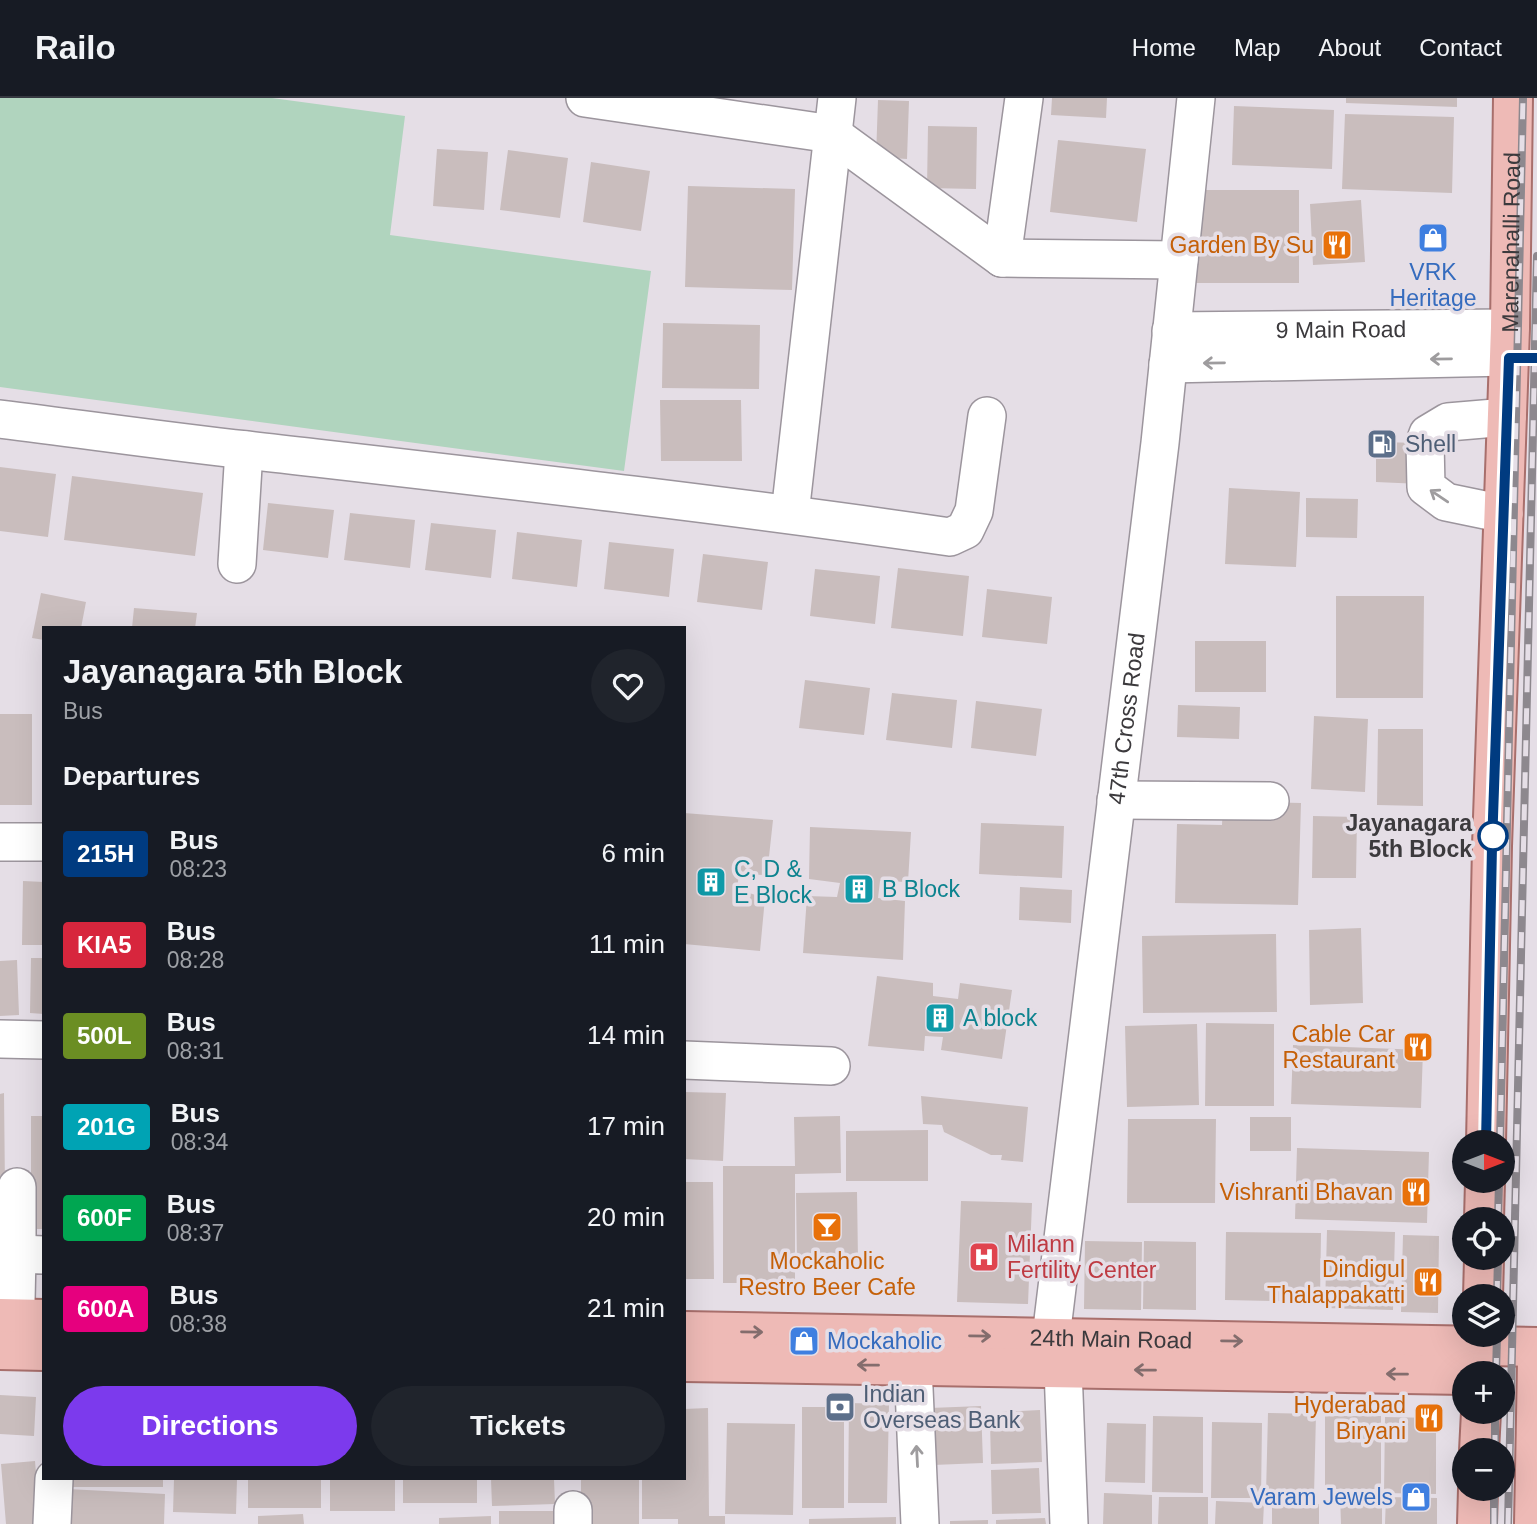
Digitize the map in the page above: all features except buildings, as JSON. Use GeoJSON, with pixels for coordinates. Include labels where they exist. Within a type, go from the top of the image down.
{"type":"FeatureCollection","features":[{"type":"Feature","properties":{"kind":"main road","name":"Marenahalli Road"},"geometry":{"type":"LineString","coordinates":[[1486,1130],[1507,417],[1523,343],[1513,98]]}},
{"type":"Feature","properties":{"kind":"main road","name":"24th Main Road"},"geometry":{"type":"LineString","coordinates":[[686,1331],[1057,1353],[1478,1357],[1537,1347]]}},
{"type":"Feature","properties":{"kind":"main road","name":"24th Main Road"},"geometry":{"type":"LineString","coordinates":[[686,1362],[913,1366],[1057,1353]]}},
{"type":"Feature","properties":{"kind":"main road"},"geometry":{"type":"LineString","coordinates":[[1534,1524],[1537,1363]]}},
{"type":"Feature","properties":{"kind":"main road"},"geometry":{"type":"LineString","coordinates":[[1515,1376],[1537,1377]]}},
{"type":"Feature","properties":{"kind":"main road"},"geometry":{"type":"LineString","coordinates":[[1477,1524],[1478,1501]]}},
{"type":"Feature","properties":{"kind":"street"},"geometry":{"type":"LineString","coordinates":[[585,98],[832,134],[1002,258],[1180,260]]}},
{"type":"Feature","properties":{"kind":"street"},"geometry":{"type":"LineString","coordinates":[[790,514],[837,98]]}},
{"type":"Feature","properties":{"kind":"street"},"geometry":{"type":"LineString","coordinates":[[1002,258],[1024,98]]}},
{"type":"Feature","properties":{"kind":"street","name":"47th Cross Road"},"geometry":{"type":"LineString","coordinates":[[1069,1524],[1057,1353],[1116,800],[1159,457],[1196,98]]}},
{"type":"Feature","properties":{"kind":"street","name":"9 Main Road"},"geometry":{"type":"LineString","coordinates":[[1170,348],[1523,343]]}},
{"type":"Feature","properties":{"kind":"street"},"geometry":{"type":"LineString","coordinates":[[0,419],[790,514],[950,537],[965,530],[974,511],[987,416]]}},
{"type":"Feature","properties":{"kind":"street"},"geometry":{"type":"LineString","coordinates":[[1504,513],[1446,502],[1426,487],[1425,442],[1428,434],[1448,422],[1507,417]]}},
{"type":"Feature","properties":{"kind":"street"},"geometry":{"type":"LineString","coordinates":[[237,564],[244,450]]}},
{"type":"Feature","properties":{"kind":"street"},"geometry":{"type":"LineString","coordinates":[[1116,800],[1270,801]]}},
{"type":"Feature","properties":{"kind":"street"},"geometry":{"type":"LineString","coordinates":[[0,842],[42,842]]}},
{"type":"Feature","properties":{"kind":"street"},"geometry":{"type":"LineString","coordinates":[[0,1039],[42,1040]]}},
{"type":"Feature","properties":{"kind":"street"},"geometry":{"type":"LineString","coordinates":[[686,1060],[831,1066]]}},
{"type":"Feature","properties":{"kind":"street"},"geometry":{"type":"LineString","coordinates":[[17,1187],[31,1255],[20,1335]]}},
{"type":"Feature","properties":{"kind":"street"},"geometry":{"type":"LineString","coordinates":[[913,1366],[920,1524]]}},
{"type":"Feature","properties":{"kind":"street"},"geometry":{"type":"LineString","coordinates":[[52,1524],[54,1480]]}},
{"type":"Feature","properties":{"kind":"green space"},"geometry":{"type":"Polygon","coordinates":[[[0,98],[272,98],[405,116],[390,235],[651,271],[624,471],[0,387],[0,98]]]}},
{"type":"Feature","properties":{"kind":"railway"},"geometry":{"type":"LineString","coordinates":[[1500,1130],[1523,98]]}},
{"type":"Feature","properties":{"kind":"railway"},"geometry":{"type":"LineString","coordinates":[[1508,1524],[1537,256]]}},
{"type":"Feature","properties":{"kind":"railway"},"geometry":{"type":"LineString","coordinates":[[1498,1207],[1499,1194]]}},
{"type":"Feature","properties":{"kind":"railway"},"geometry":{"type":"LineString","coordinates":[[1497,1284],[1498,1270]]}},
{"type":"Feature","properties":{"kind":"railway"},"geometry":{"type":"LineString","coordinates":[[1496,1361],[1497,1347]]}},
{"type":"Feature","properties":{"kind":"railway"},"geometry":{"type":"LineString","coordinates":[[1495,1424],[1495,1438]]}},
{"type":"Feature","properties":{"kind":"railway"},"geometry":{"type":"LineString","coordinates":[[1494,1501],[1494,1524]]}},
{"type":"Feature","properties":{"kind":"bus line","name":"215H"},"geometry":{"type":"LineString","coordinates":[[1486,1130],[1492,846],[1509,358],[1537,358]]}},
{"type":"Feature","properties":{"kind":"place","name":"VRK Heritage"},"geometry":{"type":"Point","coordinates":[1433,238]}},
{"type":"Feature","properties":{"kind":"place","name":"Garden By Su"},"geometry":{"type":"Point","coordinates":[1337,245]}},
{"type":"Feature","properties":{"kind":"place","name":"Shell"},"geometry":{"type":"Point","coordinates":[1382,444]}},
{"type":"Feature","properties":{"kind":"place","name":"Jayanagara 5th Block"},"geometry":{"type":"Point","coordinates":[1493,836]}},
{"type":"Feature","properties":{"kind":"place","name":"C, D & E Block"},"geometry":{"type":"Point","coordinates":[711,882]}},
{"type":"Feature","properties":{"kind":"place","name":"B Block"},"geometry":{"type":"Point","coordinates":[859,889]}},
{"type":"Feature","properties":{"kind":"place","name":"A block"},"geometry":{"type":"Point","coordinates":[940,1018]}},
{"type":"Feature","properties":{"kind":"place","name":"Cable Car Restaurant"},"geometry":{"type":"Point","coordinates":[1418,1047]}},
{"type":"Feature","properties":{"kind":"place","name":"Vishranti Bhavan"},"geometry":{"type":"Point","coordinates":[1416,1192]}},
{"type":"Feature","properties":{"kind":"place","name":"Mockaholic Restro Beer Cafe"},"geometry":{"type":"Point","coordinates":[827,1227]}},
{"type":"Feature","properties":{"kind":"place","name":"Milann Fertility Center"},"geometry":{"type":"Point","coordinates":[984,1257]}},
{"type":"Feature","properties":{"kind":"place","name":"Dindigul Thalappakatti"},"geometry":{"type":"Point","coordinates":[1428,1282]}},
{"type":"Feature","properties":{"kind":"place","name":"Mockaholic"},"geometry":{"type":"Point","coordinates":[804,1341]}},
{"type":"Feature","properties":{"kind":"place","name":"Indian Overseas Bank"},"geometry":{"type":"Point","coordinates":[840,1407]}},
{"type":"Feature","properties":{"kind":"place","name":"Hyderabad Biryani"},"geometry":{"type":"Point","coordinates":[1429,1418]}},
{"type":"Feature","properties":{"kind":"place","name":"Varam Jewels"},"geometry":{"type":"Point","coordinates":[1416,1497]}}]}
